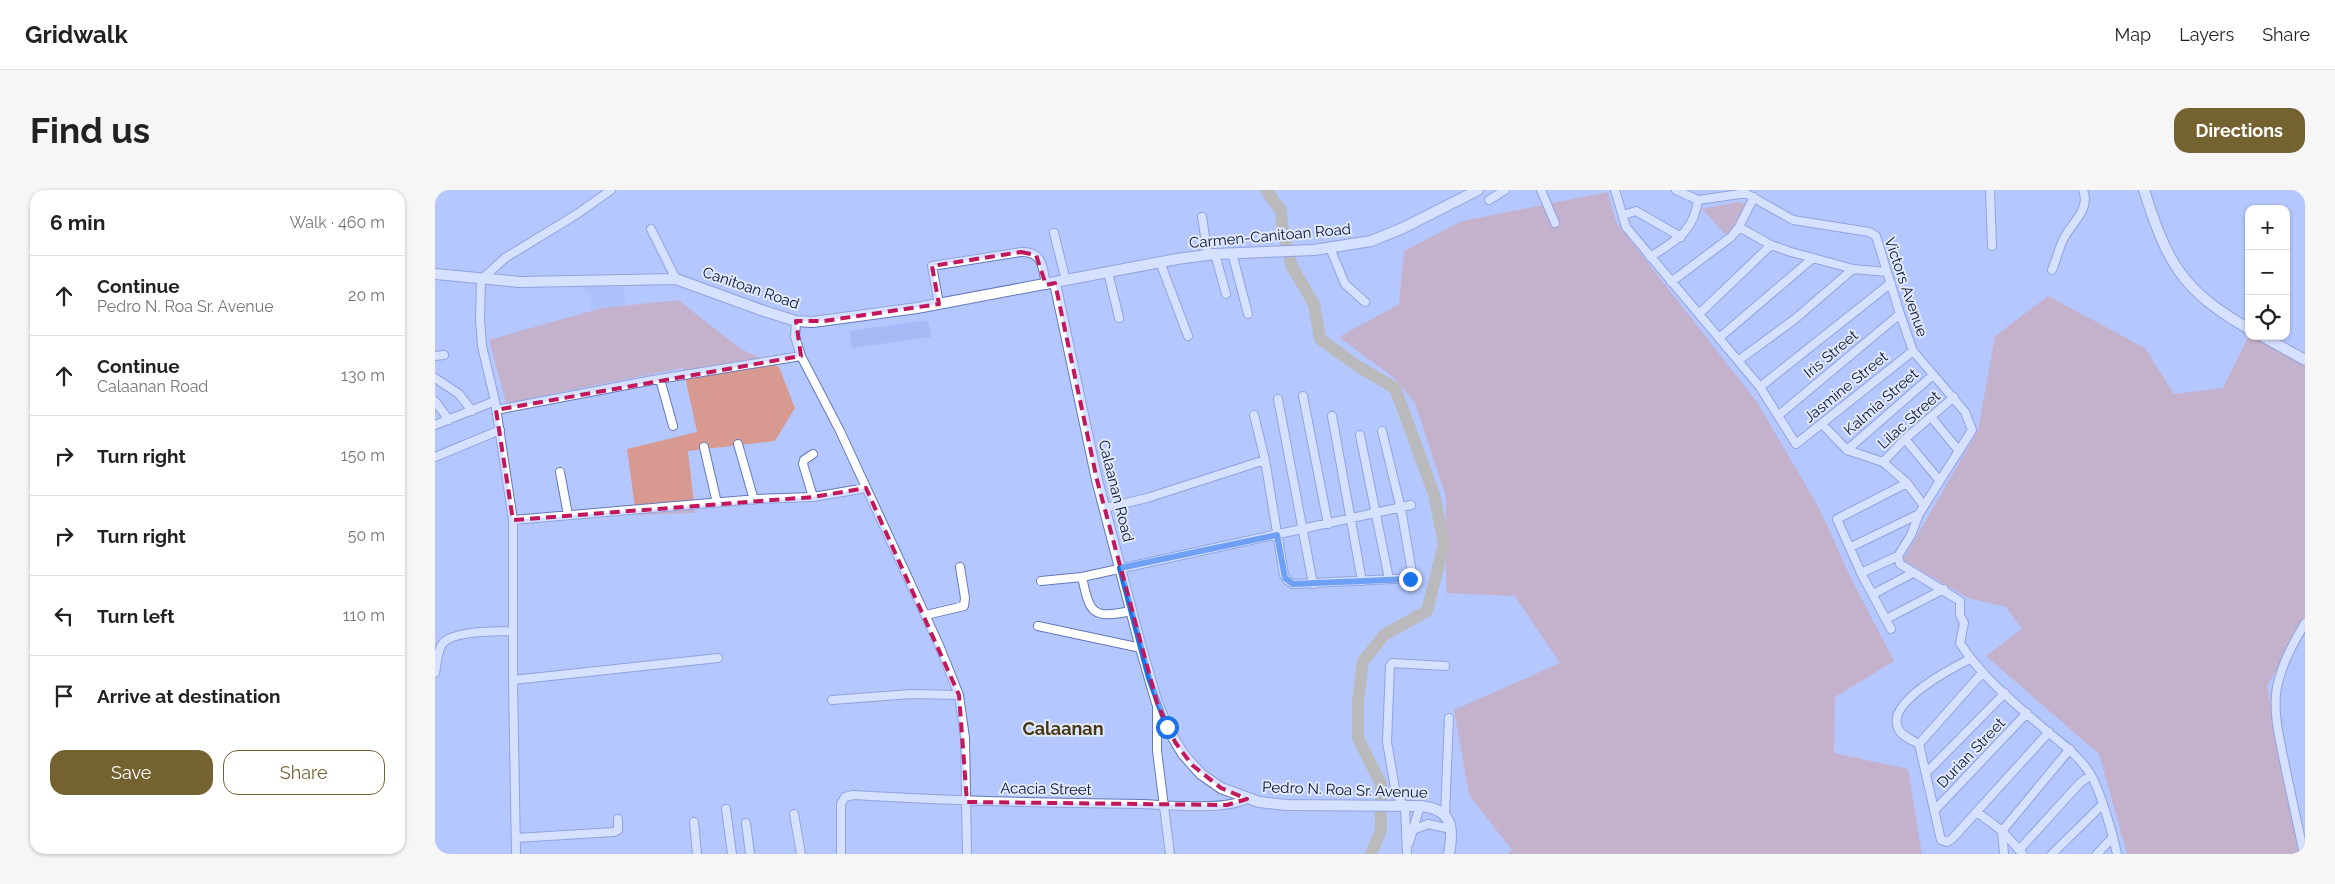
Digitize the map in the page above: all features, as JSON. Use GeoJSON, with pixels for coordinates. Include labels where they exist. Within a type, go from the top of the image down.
{"type":"FeatureCollection","features":[{"type":"Feature","properties":{"kind":"main road","name":"Carmen-Canitoan Road"},"geometry":{"type":"LineString","coordinates":[[1050,284],[1211,254],[1330,248],[1371,241],[1389,234],[1465,193],[1478,190]]}},
{"type":"Feature","properties":{"kind":"main road"},"geometry":{"type":"LineString","coordinates":[[2144,190],[2165,250],[2176,268],[2208,302],[2226,316],[2245,327]]}},
{"type":"Feature","properties":{"kind":"main road","name":"Canitoan Road"},"geometry":{"type":"LineString","coordinates":[[435,274],[481,280],[560,283],[676,279],[764,311],[796,320],[824,321],[939,304],[1050,284]]}},
{"type":"Feature","properties":{"kind":"main road","name":"Calaanan Road"},"geometry":{"type":"LineString","coordinates":[[1050,284],[1095,471],[1157,703]]}},
{"type":"Feature","properties":{"kind":"main road"},"geometry":{"type":"LineString","coordinates":[[2268,340],[2305,360]]}},
{"type":"Feature","properties":{"kind":"main road","name":"Pedro N. Roa Sr. Avenue"},"geometry":{"type":"LineString","coordinates":[[1157,703],[1175,742],[1191,764],[1221,788],[1247,799],[1286,805],[1420,806],[1437,809],[1445,815],[1451,829],[1449,854]]}},
{"type":"Feature","properties":{"kind":"street"},"geometry":{"type":"LineString","coordinates":[[516,854],[513,520],[495,401],[482,346],[480,319],[481,280],[505,258],[611,190]]}},
{"type":"Feature","properties":{"kind":"street"},"geometry":{"type":"LineString","coordinates":[[1489,200],[1505,190]]}},
{"type":"Feature","properties":{"kind":"street"},"geometry":{"type":"LineString","coordinates":[[1541,190],[1555,223]]}},
{"type":"Feature","properties":{"kind":"street"},"geometry":{"type":"LineString","coordinates":[[1615,190],[1626,227],[1739,360],[1760,386],[1779,415]]}},
{"type":"Feature","properties":{"kind":"street"},"geometry":{"type":"LineString","coordinates":[[1651,257],[1681,237],[1690,227],[1698,200],[1676,190]]}},
{"type":"Feature","properties":{"kind":"street"},"geometry":{"type":"LineString","coordinates":[[1990,190],[1992,246]]}},
{"type":"Feature","properties":{"kind":"street"},"geometry":{"type":"LineString","coordinates":[[2052,270],[2064,239],[2084,208],[2086,201],[2083,190]]}},
{"type":"Feature","properties":{"kind":"street","name":"Victors Avenue"},"geometry":{"type":"LineString","coordinates":[[1698,200],[1735,193],[1743,194],[1754,197],[1793,220],[1873,234],[1879,242],[1913,351],[1954,397],[1968,416],[1972,430],[1919,514],[1911,535],[1898,556]]}},
{"type":"Feature","properties":{"kind":"street"},"geometry":{"type":"LineString","coordinates":[[1671,282],[1731,237],[1739,227],[1754,197]]}},
{"type":"Feature","properties":{"kind":"street"},"geometry":{"type":"LineString","coordinates":[[1623,215],[1636,211],[1681,237]]}},
{"type":"Feature","properties":{"kind":"street"},"geometry":{"type":"LineString","coordinates":[[1202,217],[1211,254],[1226,294]]}},
{"type":"Feature","properties":{"kind":"street"},"geometry":{"type":"LineString","coordinates":[[1739,227],[1771,245],[1813,258],[1853,270],[1887,272]]}},
{"type":"Feature","properties":{"kind":"street"},"geometry":{"type":"LineString","coordinates":[[651,229],[676,279]]}},
{"type":"Feature","properties":{"kind":"street"},"geometry":{"type":"LineString","coordinates":[[1054,233],[1066,281]]}},
{"type":"Feature","properties":{"kind":"street"},"geometry":{"type":"LineString","coordinates":[[1699,314],[1771,245]]}},
{"type":"Feature","properties":{"kind":"street"},"geometry":{"type":"LineString","coordinates":[[1330,248],[1345,284],[1365,302]]}},
{"type":"Feature","properties":{"kind":"street"},"geometry":{"type":"LineString","coordinates":[[939,304],[932,266],[1021,252],[1032,252],[1041,260],[1050,284]]}},
{"type":"Feature","properties":{"kind":"street"},"geometry":{"type":"LineString","coordinates":[[1232,253],[1247,314]]}},
{"type":"Feature","properties":{"kind":"street"},"geometry":{"type":"LineString","coordinates":[[1719,338],[1813,258]]}},
{"type":"Feature","properties":{"kind":"street"},"geometry":{"type":"LineString","coordinates":[[1160,262],[1188,336]]}},
{"type":"Feature","properties":{"kind":"street"},"geometry":{"type":"LineString","coordinates":[[1739,360],[1795,319],[1853,270]]}},
{"type":"Feature","properties":{"kind":"street"},"geometry":{"type":"LineString","coordinates":[[1108,272],[1119,318]]}},
{"type":"Feature","properties":{"kind":"street"},"geometry":{"type":"LineString","coordinates":[[1760,386],[1891,283]]}},
{"type":"Feature","properties":{"kind":"street","name":"Iris Street"},"geometry":{"type":"LineString","coordinates":[[1779,415],[1900,314]]}},
{"type":"Feature","properties":{"kind":"street"},"geometry":{"type":"LineString","coordinates":[[796,320],[795,337],[801,356],[835,422],[925,614],[959,694],[965,738],[967,854]]}},
{"type":"Feature","properties":{"kind":"street","name":"Jasmine Street"},"geometry":{"type":"LineString","coordinates":[[1779,415],[1796,444],[1913,351]]}},
{"type":"Feature","properties":{"kind":"street"},"geometry":{"type":"LineString","coordinates":[[435,356],[445,355]]}},
{"type":"Feature","properties":{"kind":"street"},"geometry":{"type":"LineString","coordinates":[[496,410],[660,379],[801,356]]}},
{"type":"Feature","properties":{"kind":"street","name":"Kalmia Street"},"geometry":{"type":"LineString","coordinates":[[1847,450],[1933,375]]}},
{"type":"Feature","properties":{"kind":"street"},"geometry":{"type":"LineString","coordinates":[[435,378],[459,394],[472,411]]}},
{"type":"Feature","properties":{"kind":"street"},"geometry":{"type":"LineString","coordinates":[[660,379],[673,426]]}},
{"type":"Feature","properties":{"kind":"street"},"geometry":{"type":"LineString","coordinates":[[1303,396],[1327,524]]}},
{"type":"Feature","properties":{"kind":"street","name":"Lilac Street"},"geometry":{"type":"LineString","coordinates":[[1883,462],[1905,439],[1954,397]]}},
{"type":"Feature","properties":{"kind":"street"},"geometry":{"type":"LineString","coordinates":[[1278,399],[1313,584]]}},
{"type":"Feature","properties":{"kind":"street"},"geometry":{"type":"LineString","coordinates":[[435,401],[449,420]]}},
{"type":"Feature","properties":{"kind":"street"},"geometry":{"type":"LineString","coordinates":[[435,425],[495,401]]}},
{"type":"Feature","properties":{"kind":"street"},"geometry":{"type":"LineString","coordinates":[[1254,415],[1265,460],[1277,535],[1287,580],[1293,584],[1413,577],[1401,509],[1382,431]]}},
{"type":"Feature","properties":{"kind":"street"},"geometry":{"type":"LineString","coordinates":[[1332,416],[1363,581]]}},
{"type":"Feature","properties":{"kind":"street"},"geometry":{"type":"LineString","coordinates":[[1931,417],[1959,451]]}},
{"type":"Feature","properties":{"kind":"street"},"geometry":{"type":"LineString","coordinates":[[1823,424],[1847,450],[1883,462],[1907,483],[1924,506]]}},
{"type":"Feature","properties":{"kind":"street"},"geometry":{"type":"LineString","coordinates":[[435,457],[500,430]]}},
{"type":"Feature","properties":{"kind":"street"},"geometry":{"type":"LineString","coordinates":[[1360,435],[1389,579]]}},
{"type":"Feature","properties":{"kind":"street"},"geometry":{"type":"LineString","coordinates":[[1905,439],[1939,480]]}},
{"type":"Feature","properties":{"kind":"street"},"geometry":{"type":"LineString","coordinates":[[737,444],[754,500]]}},
{"type":"Feature","properties":{"kind":"street"},"geometry":{"type":"LineString","coordinates":[[704,446],[717,503]]}},
{"type":"Feature","properties":{"kind":"street"},"geometry":{"type":"LineString","coordinates":[[813,454],[804,460],[803,464],[813,497]]}},
{"type":"Feature","properties":{"kind":"street"},"geometry":{"type":"LineString","coordinates":[[1105,508],[1147,498],[1265,460]]}},
{"type":"Feature","properties":{"kind":"street"},"geometry":{"type":"LineString","coordinates":[[560,472],[568,515]]}},
{"type":"Feature","properties":{"kind":"street"},"geometry":{"type":"LineString","coordinates":[[1891,629],[1861,572],[1837,519],[1907,483]]}},
{"type":"Feature","properties":{"kind":"street"},"geometry":{"type":"LineString","coordinates":[[513,520],[754,500],[813,497],[866,488]]}},
{"type":"Feature","properties":{"kind":"street"},"geometry":{"type":"LineString","coordinates":[[1041,581],[1081,577],[1411,506]]}},
{"type":"Feature","properties":{"kind":"street"},"geometry":{"type":"LineString","coordinates":[[1851,547],[1919,514]]}},
{"type":"Feature","properties":{"kind":"street"},"geometry":{"type":"LineString","coordinates":[[1861,572],[1898,556],[1899,564],[1944,589],[1960,601],[1959,615],[1964,623],[1959,644],[1970,659],[2005,693],[2070,749],[2091,775],[2113,837],[2117,854]]}},
{"type":"Feature","properties":{"kind":"street"},"geometry":{"type":"LineString","coordinates":[[925,614],[962,608],[964,606],[960,567]]}},
{"type":"Feature","properties":{"kind":"street"},"geometry":{"type":"LineString","coordinates":[[1873,594],[1913,573]]}},
{"type":"Feature","properties":{"kind":"street"},"geometry":{"type":"LineString","coordinates":[[1081,577],[1089,604],[1099,614],[1106,616],[1131,611]]}},
{"type":"Feature","properties":{"kind":"street"},"geometry":{"type":"LineString","coordinates":[[1886,619],[1944,589]]}},
{"type":"Feature","properties":{"kind":"street"},"geometry":{"type":"LineString","coordinates":[[2304,854],[2281,745],[2276,709],[2277,689],[2281,671],[2288,652],[2305,623]]}},
{"type":"Feature","properties":{"kind":"street"},"geometry":{"type":"LineString","coordinates":[[1038,626],[1141,648]]}},
{"type":"Feature","properties":{"kind":"street"},"geometry":{"type":"LineString","coordinates":[[435,673],[443,642],[459,634],[513,631]]}},
{"type":"Feature","properties":{"kind":"street"},"geometry":{"type":"LineString","coordinates":[[513,680],[718,658]]}},
{"type":"Feature","properties":{"kind":"street"},"geometry":{"type":"LineString","coordinates":[[1970,659],[1921,687],[1901,710],[1896,719],[1901,734],[1919,744],[1927,772],[1941,840],[1947,842],[1977,812],[2049,732]]}},
{"type":"Feature","properties":{"kind":"street"},"geometry":{"type":"LineString","coordinates":[[1407,852],[1401,806],[1396,794],[1387,742],[1390,666],[1392,663],[1445,666]]}},
{"type":"Feature","properties":{"kind":"street"},"geometry":{"type":"LineString","coordinates":[[1919,744],[1983,672]]}},
{"type":"Feature","properties":{"kind":"street"},"geometry":{"type":"LineString","coordinates":[[1927,772],[2005,693]]}},
{"type":"Feature","properties":{"kind":"street"},"geometry":{"type":"LineString","coordinates":[[831,700],[911,694],[959,694]]}},
{"type":"Feature","properties":{"kind":"street"},"geometry":{"type":"LineString","coordinates":[[1157,703],[1156,729],[1163,805],[1170,854]]}},
{"type":"Feature","properties":{"kind":"street","name":"Durian Street"},"geometry":{"type":"LineString","coordinates":[[1934,811],[2027,713]]}},
{"type":"Feature","properties":{"kind":"street"},"geometry":{"type":"LineString","coordinates":[[1445,815],[1449,718]]}},
{"type":"Feature","properties":{"kind":"street"},"geometry":{"type":"LineString","coordinates":[[2004,854],[2001,831],[2070,749]]}},
{"type":"Feature","properties":{"kind":"street"},"geometry":{"type":"LineString","coordinates":[[1977,812],[2001,831],[2020,852],[2080,784],[2091,775]]}},
{"type":"Feature","properties":{"kind":"street","name":"Acacia Street"},"geometry":{"type":"LineString","coordinates":[[841,854],[841,804],[845,797],[853,795],[967,802],[1163,805],[1227,805],[1247,799]]}},
{"type":"Feature","properties":{"kind":"street"},"geometry":{"type":"LineString","coordinates":[[2052,854],[2102,805]]}},
{"type":"Feature","properties":{"kind":"street"},"geometry":{"type":"LineString","coordinates":[[1407,852],[1420,806]]}},
{"type":"Feature","properties":{"kind":"street"},"geometry":{"type":"LineString","coordinates":[[726,809],[732,854]]}},
{"type":"Feature","properties":{"kind":"street"},"geometry":{"type":"LineString","coordinates":[[794,814],[801,854]]}},
{"type":"Feature","properties":{"kind":"street"},"geometry":{"type":"LineString","coordinates":[[516,838],[614,832],[618,830],[618,819]]}},
{"type":"Feature","properties":{"kind":"street"},"geometry":{"type":"LineString","coordinates":[[694,822],[697,854]]}},
{"type":"Feature","properties":{"kind":"street"},"geometry":{"type":"LineString","coordinates":[[746,823],[750,854]]}},
{"type":"Feature","properties":{"kind":"street"},"geometry":{"type":"LineString","coordinates":[[1413,830],[1428,824],[1451,829]]}},
{"type":"Feature","properties":{"kind":"street"},"geometry":{"type":"LineString","coordinates":[[2097,854],[2113,837]]}},
{"type":"Feature","properties":{"kind":"highlighted area"},"geometry":{"type":"Polygon","coordinates":[[[1021,252],[1036,255],[1046,285],[1055,283],[1097,480],[1157,703],[1175,742],[1192,765],[1221,788],[1247,799],[1227,805],[967,802],[959,695],[866,488],[813,497],[513,520],[496,410],[801,356],[796,321],[824,321],[939,304],[932,266],[1021,252]]]}},
{"type":"Feature","properties":{"kind":"shaded area"},"geometry":{"type":"Polygon","coordinates":[[[1608,192],[1616,222],[1757,402],[1818,506],[1851,578],[1894,661],[1835,697],[1834,753],[1908,769],[1922,854],[1508,854],[1512,850],[1469,795],[1454,710],[1560,663],[1515,596],[1446,593],[1446,497],[1415,403],[1393,377],[1339,337],[1399,304],[1404,251],[1462,221],[1608,192]]]}},
{"type":"Feature","properties":{"kind":"shaded area"},"geometry":{"type":"Polygon","coordinates":[[[1738,202],[1747,204],[1727,236],[1702,209],[1738,202]]]}},
{"type":"Feature","properties":{"kind":"shaded area"},"geometry":{"type":"Polygon","coordinates":[[[623,284],[626,306],[591,310],[591,299],[583,286],[623,284]]]}},
{"type":"Feature","properties":{"kind":"shaded area"},"geometry":{"type":"Polygon","coordinates":[[[2048,296],[2145,348],[2174,394],[2223,388],[2247,340],[2269,340],[2305,359],[2305,623],[2267,686],[2299,854],[2127,854],[2099,754],[1986,656],[2022,629],[2006,607],[1968,598],[1903,560],[1978,430],[1995,336],[2048,296]]]}},
{"type":"Feature","properties":{"kind":"shaded area"},"geometry":{"type":"Polygon","coordinates":[[[678,300],[741,349],[779,367],[795,408],[775,441],[688,451],[695,513],[636,515],[627,449],[697,432],[683,368],[506,403],[489,340],[602,308],[678,300]]]}},
{"type":"Feature","properties":{"kind":"shaded area"},"geometry":{"type":"Polygon","coordinates":[[[928,320],[931,337],[852,348],[849,331],[928,320]]]}},
{"type":"Feature","properties":{"kind":"waterway"},"geometry":{"type":"LineString","coordinates":[[1266,190],[1281,211],[1282,225],[1292,267],[1314,304],[1320,339],[1359,367],[1395,388],[1434,494],[1444,544],[1427,611],[1384,635],[1363,661],[1358,701],[1358,738],[1381,784],[1381,830],[1371,854]]}},
{"type":"Feature","properties":{"kind":"district","name":"Calaanan"},"geometry":{"type":"Point","coordinates":[1063,728]}},
{"type":"Feature","properties":{"kind":"route"},"geometry":{"type":"LineString","coordinates":[[1167,727],[1149,678],[1120,568],[1277,535],[1285,578],[1293,584],[1410,579]]}}]}
